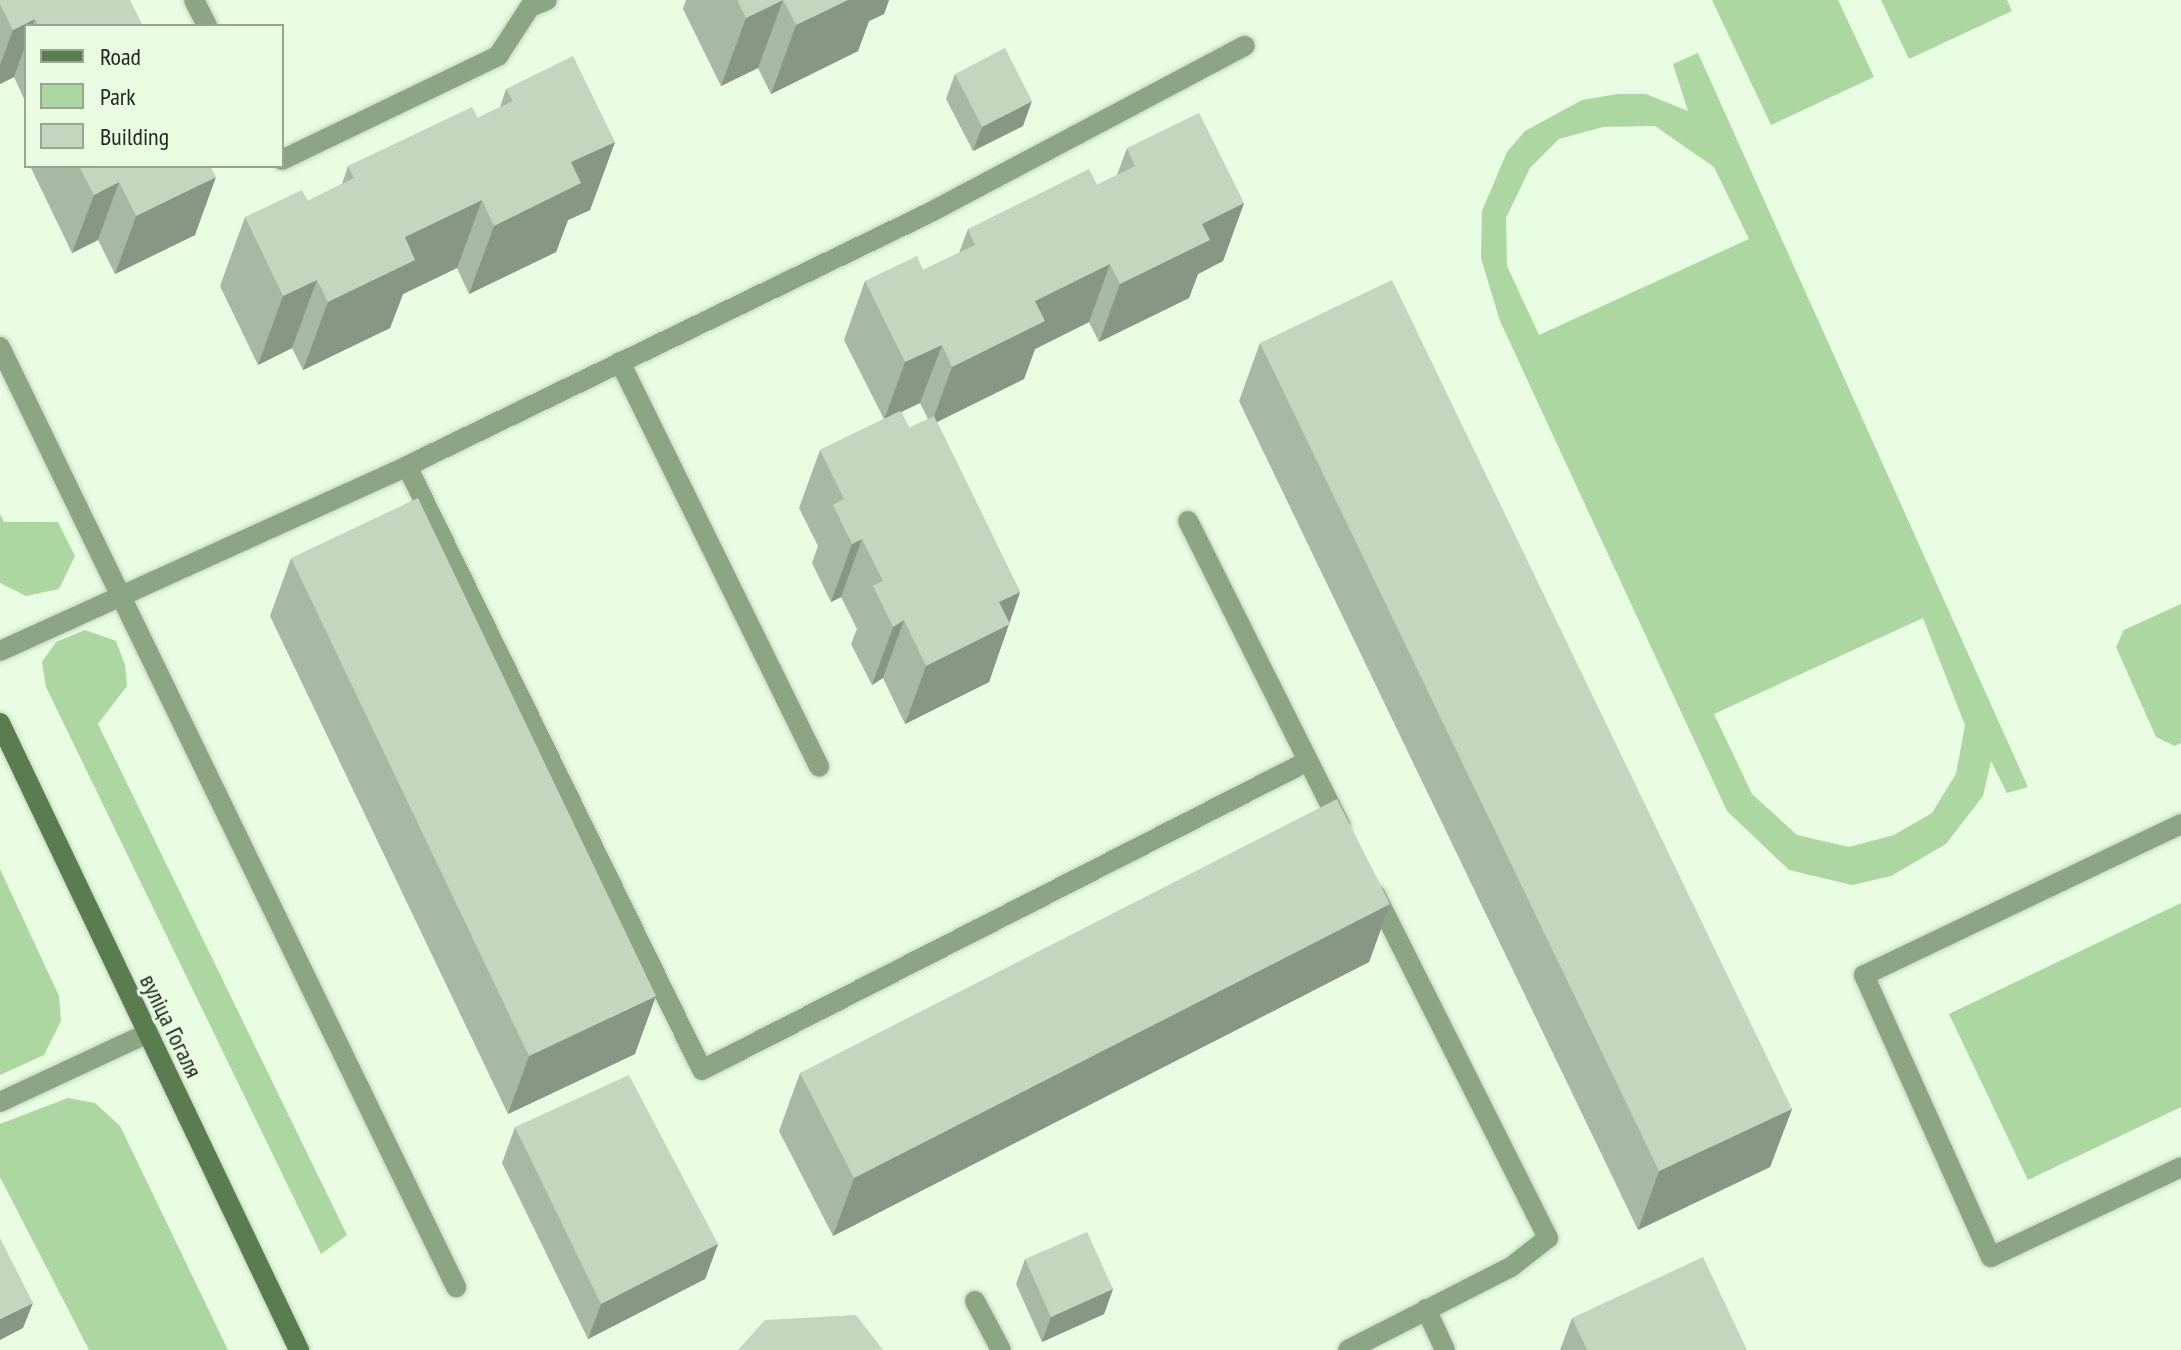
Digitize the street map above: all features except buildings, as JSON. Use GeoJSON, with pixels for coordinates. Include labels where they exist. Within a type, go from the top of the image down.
{"type":"FeatureCollection","features":[{"type":"Feature","properties":{"kind":"main road","name":"вуліца Гогаля"},"geometry":{"type":"LineString","coordinates":[[0,723],[299,1350]]}},
{"type":"Feature","properties":{"kind":"street"},"geometry":{"type":"LineString","coordinates":[[194,0],[206,24]]}},
{"type":"Feature","properties":{"kind":"street"},"geometry":{"type":"LineString","coordinates":[[284,159],[498,56],[530,7],[547,0]]}},
{"type":"Feature","properties":{"kind":"street"},"geometry":{"type":"LineString","coordinates":[[0,651],[407,466],[931,212],[1245,46]]}},
{"type":"Feature","properties":{"kind":"street"},"geometry":{"type":"LineString","coordinates":[[0,347],[456,1287]]}},
{"type":"Feature","properties":{"kind":"street"},"geometry":{"type":"LineString","coordinates":[[620,362],[819,767]]}},
{"type":"Feature","properties":{"kind":"street"},"geometry":{"type":"LineString","coordinates":[[407,466],[702,1070],[1308,761]]}},
{"type":"Feature","properties":{"kind":"street"},"geometry":{"type":"LineString","coordinates":[[1188,521],[1351,846]]}},
{"type":"Feature","properties":{"kind":"street"},"geometry":{"type":"LineString","coordinates":[[2181,824],[1864,975],[1991,1257],[2181,1167]]}},
{"type":"Feature","properties":{"kind":"street"},"geometry":{"type":"LineString","coordinates":[[1348,1350],[1511,1267],[1548,1238],[1365,874]]}},
{"type":"Feature","properties":{"kind":"street"},"geometry":{"type":"LineString","coordinates":[[0,1102],[146,1034]]}},
{"type":"Feature","properties":{"kind":"street"},"geometry":{"type":"LineString","coordinates":[[975,1301],[1001,1350]]}},
{"type":"Feature","properties":{"kind":"street"},"geometry":{"type":"LineString","coordinates":[[1426,1309],[1445,1350]]}},
{"type":"Feature","properties":{"kind":"green space"},"geometry":{"type":"Polygon","coordinates":[[[1712,0],[1838,0],[1874,77],[1771,125],[1712,0]]]}},
{"type":"Feature","properties":{"kind":"green space"},"geometry":{"type":"Polygon","coordinates":[[[1881,0],[2007,0],[2012,11],[1909,59],[1881,0]]]}},
{"type":"Feature","properties":{"kind":"green space"},"geometry":{"type":"Polygon","coordinates":[[[1698,53],[2028,787],[2007,793],[1991,761],[1983,796],[1946,844],[1891,876],[1852,885],[1789,870],[1727,811],[1500,321],[1481,258],[1482,211],[1507,152],[1525,131],[1582,100],[1618,94],[1646,94],[1688,111],[1673,64],[1698,53]],[[1655,126],[1603,127],[1559,139],[1530,168],[1506,218],[1507,266],[1539,335],[1749,239],[1714,167],[1655,126]],[[1923,618],[1714,714],[1752,794],[1797,835],[1849,847],[1894,835],[1932,813],[1956,774],[1965,725],[1923,618]]]}},
{"type":"Feature","properties":{"kind":"green space"},"geometry":{"type":"Polygon","coordinates":[[[0,514],[4,522],[58,522],[75,556],[59,589],[26,596],[0,583],[0,514]]]}},
{"type":"Feature","properties":{"kind":"green space"},"geometry":{"type":"Polygon","coordinates":[[[2181,604],[2181,743],[2175,746],[2156,737],[2116,647],[2124,630],[2181,604]]]}},
{"type":"Feature","properties":{"kind":"green space"},"geometry":{"type":"Polygon","coordinates":[[[85,630],[116,641],[125,665],[127,686],[98,724],[347,1235],[321,1254],[46,687],[42,662],[56,642],[85,630]]]}},
{"type":"Feature","properties":{"kind":"green space"},"geometry":{"type":"Polygon","coordinates":[[[0,869],[59,996],[61,1021],[44,1055],[0,1075],[0,869]]]}},
{"type":"Feature","properties":{"kind":"green space"},"geometry":{"type":"Polygon","coordinates":[[[2181,903],[2181,1107],[2028,1180],[1949,1014],[2181,903]]]}},
{"type":"Feature","properties":{"kind":"green space"},"geometry":{"type":"Polygon","coordinates":[[[68,1098],[95,1103],[120,1126],[228,1350],[89,1350],[0,1177],[0,1124],[68,1098]]]}}]}
